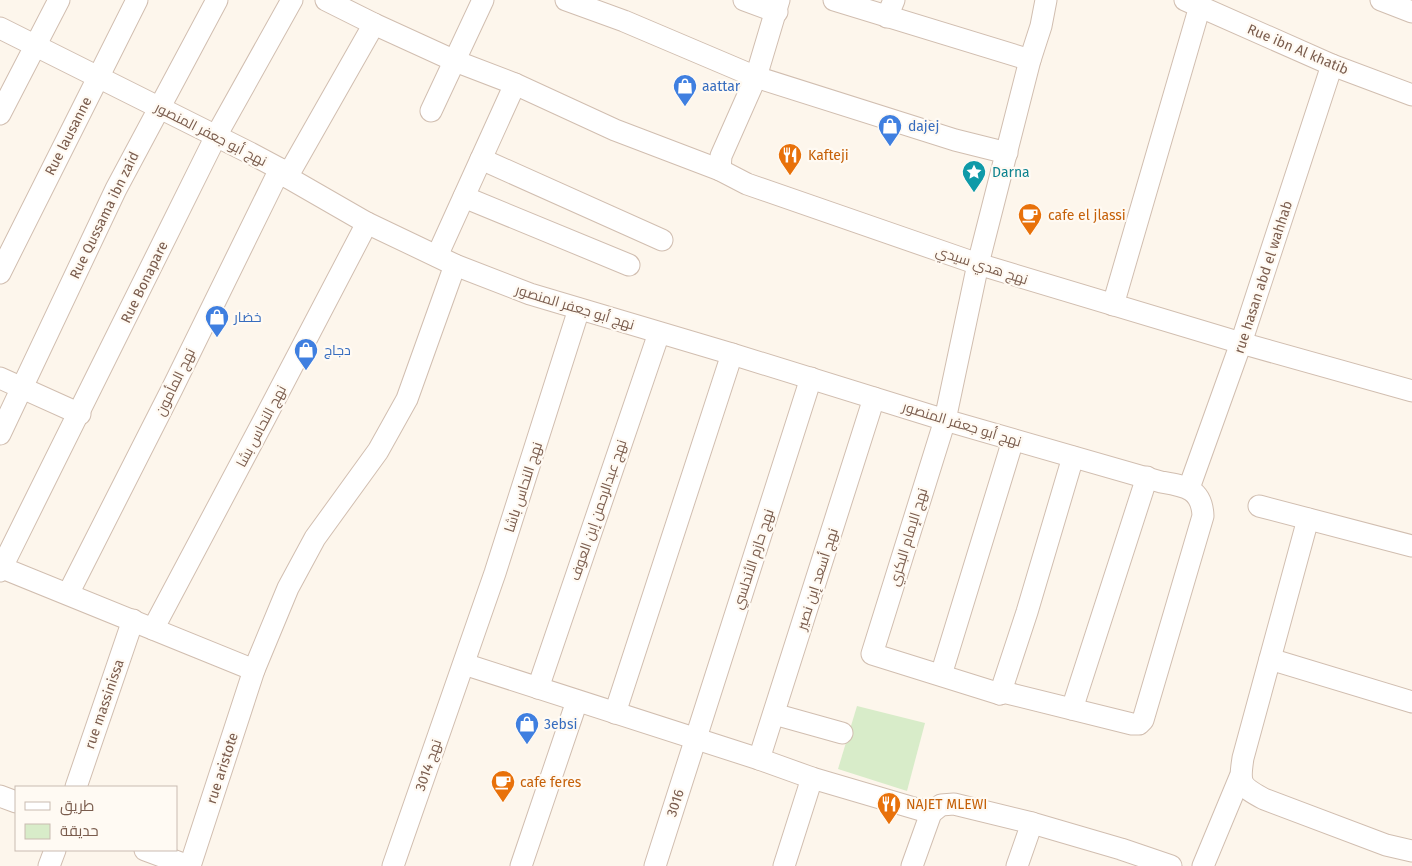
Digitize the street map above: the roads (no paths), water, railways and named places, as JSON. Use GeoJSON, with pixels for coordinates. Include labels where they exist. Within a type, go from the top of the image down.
{"type":"FeatureCollection","features":[{"type":"Feature","properties":{"kind":"street"},"geometry":{"type":"LineString","coordinates":[[0,114],[58,0]]}},
{"type":"Feature","properties":{"kind":"street","name":"Rue lausanne"},"geometry":{"type":"LineString","coordinates":[[0,273],[137,0]]}},
{"type":"Feature","properties":{"kind":"street","name":"Rue Qussama ibn zaid"},"geometry":{"type":"LineString","coordinates":[[0,434],[116,189],[158,107],[217,0]]}},
{"type":"Feature","properties":{"kind":"street","name":"Rue Bonapare"},"geometry":{"type":"LineString","coordinates":[[0,568],[80,414],[216,136],[292,0]]}},
{"type":"Feature","properties":{"kind":"street","name":"نهج هدي سيدي"},"geometry":{"type":"LineString","coordinates":[[326,0],[455,61],[515,84],[615,130],[720,170],[747,184],[978,264],[1242,344],[1412,391]]}},
{"type":"Feature","properties":{"kind":"street"},"geometry":{"type":"LineString","coordinates":[[431,112],[483,0]]}},
{"type":"Feature","properties":{"kind":"street"},"geometry":{"type":"LineString","coordinates":[[566,0],[624,21],[756,77],[955,140],[1007,153]]}},
{"type":"Feature","properties":{"kind":"street"},"geometry":{"type":"LineString","coordinates":[[720,170],[721,156],[756,77],[778,6],[744,0]]}},
{"type":"Feature","properties":{"kind":"street"},"geometry":{"type":"LineString","coordinates":[[837,0],[891,8],[1030,60]]}},
{"type":"Feature","properties":{"kind":"street","name":"نهج الإمام البكري"},"geometry":{"type":"LineString","coordinates":[[941,675],[872,654],[945,420],[978,264],[1030,60],[1041,26],[1046,0]]}},
{"type":"Feature","properties":{"kind":"street"},"geometry":{"type":"LineString","coordinates":[[1382,0],[1412,12]]}},
{"type":"Feature","properties":{"kind":"street"},"geometry":{"type":"LineString","coordinates":[[1113,305],[1192,3]]}},
{"type":"Feature","properties":{"kind":"street","name":"Rue ibn Al khatib"},"geometry":{"type":"LineString","coordinates":[[1192,3],[1332,65],[1412,95]]}},
{"type":"Feature","properties":{"kind":"street","name":"نهج المأمون"},"geometry":{"type":"LineString","coordinates":[[68,594],[283,173],[374,24]]}},
{"type":"Feature","properties":{"kind":"street","name":"نهج أبو جعفر المنصور"},"geometry":{"type":"LineString","coordinates":[[0,28],[216,136],[367,223],[446,260],[530,294],[945,420],[1161,482],[1189,488]]}},
{"type":"Feature","properties":{"kind":"street","name":"rue hasan abd el wahhab"},"geometry":{"type":"LineString","coordinates":[[1189,488],[1242,344],[1332,65]]}},
{"type":"Feature","properties":{"kind":"street","name":"rue aristote"},"geometry":{"type":"LineString","coordinates":[[190,866],[254,670],[288,588],[316,538],[378,451],[407,399],[464,197],[515,84]]}},
{"type":"Feature","properties":{"kind":"street"},"geometry":{"type":"LineString","coordinates":[[481,158],[662,240]]}},
{"type":"Feature","properties":{"kind":"street"},"geometry":{"type":"LineString","coordinates":[[464,197],[629,265]]}},
{"type":"Feature","properties":{"kind":"street","name":"نهج النحاس بشا"},"geometry":{"type":"LineString","coordinates":[[153,629],[266,418],[367,223]]}},
{"type":"Feature","properties":{"kind":"street","name":"نهج النحاس باشا"},"geometry":{"type":"LineString","coordinates":[[464,664],[579,309]]}},
{"type":"Feature","properties":{"kind":"street","name":"نهج عبدالرحمن إبن العوف"},"geometry":{"type":"LineString","coordinates":[[538,688],[658,332]]}},
{"type":"Feature","properties":{"kind":"street"},"geometry":{"type":"LineString","coordinates":[[615,714],[732,354]]}},
{"type":"Feature","properties":{"kind":"street"},"geometry":{"type":"LineString","coordinates":[[0,378],[80,414]]}},
{"type":"Feature","properties":{"kind":"street","name":"نهج حازم الأندلسي"},"geometry":{"type":"LineString","coordinates":[[694,739],[811,378]]}},
{"type":"Feature","properties":{"kind":"street","name":"نهج أسعد إبن نصير"},"geometry":{"type":"LineString","coordinates":[[759,759],[874,398]]}},
{"type":"Feature","properties":{"kind":"street"},"geometry":{"type":"LineString","coordinates":[[1013,440],[941,675],[1000,694],[1003,692],[1132,724],[1139,724],[1143,720],[1203,516],[1203,506],[1198,495],[1189,488]]}},
{"type":"Feature","properties":{"kind":"street"},"geometry":{"type":"LineString","coordinates":[[1000,694],[1027,612],[1072,457]]}},
{"type":"Feature","properties":{"kind":"street"},"geometry":{"type":"LineString","coordinates":[[1072,709],[1147,477]]}},
{"type":"Feature","properties":{"kind":"street"},"geometry":{"type":"LineString","coordinates":[[1259,506],[1412,546]]}},
{"type":"Feature","properties":{"kind":"street"},"geometry":{"type":"LineString","coordinates":[[1203,866],[1240,777],[1243,758],[1308,519]]}},
{"type":"Feature","properties":{"kind":"street"},"geometry":{"type":"LineString","coordinates":[[0,568],[254,670]]}},
{"type":"Feature","properties":{"kind":"street","name":"rue massinissa"},"geometry":{"type":"LineString","coordinates":[[76,786],[132,620]]}},
{"type":"Feature","properties":{"kind":"street"},"geometry":{"type":"LineString","coordinates":[[1270,659],[1412,702]]}},
{"type":"Feature","properties":{"kind":"street"},"geometry":{"type":"LineString","coordinates":[[464,664],[759,759],[812,778],[931,813]]}},
{"type":"Feature","properties":{"kind":"street","name":"نهج 3014"},"geometry":{"type":"LineString","coordinates":[[393,866],[464,664]]}},
{"type":"Feature","properties":{"kind":"street"},"geometry":{"type":"LineString","coordinates":[[521,866],[577,701]]}},
{"type":"Feature","properties":{"kind":"street"},"geometry":{"type":"LineString","coordinates":[[774,714],[842,733]]}},
{"type":"Feature","properties":{"kind":"street","name":"3016"},"geometry":{"type":"LineString","coordinates":[[654,866],[694,739]]}},
{"type":"Feature","properties":{"kind":"street"},"geometry":{"type":"LineString","coordinates":[[1240,777],[1246,790],[1264,799],[1386,845],[1412,851]]}},
{"type":"Feature","properties":{"kind":"street"},"geometry":{"type":"LineString","coordinates":[[784,866],[812,778]]}},
{"type":"Feature","properties":{"kind":"street"},"geometry":{"type":"LineString","coordinates":[[0,796],[15,802]]}},
{"type":"Feature","properties":{"kind":"street"},"geometry":{"type":"LineString","coordinates":[[912,866],[931,813],[941,805],[954,804],[1032,823],[1118,857],[1171,866]]}},
{"type":"Feature","properties":{"kind":"street"},"geometry":{"type":"LineString","coordinates":[[1017,866],[1032,823]]}},
{"type":"Feature","properties":{"kind":"street"},"geometry":{"type":"LineString","coordinates":[[49,866],[55,851]]}},
{"type":"Feature","properties":{"kind":"street"},"geometry":{"type":"LineString","coordinates":[[148,851],[190,866]]}},
{"type":"Feature","properties":{"kind":"place","name":"aattar"},"geometry":{"type":"Point","coordinates":[685,107]}},
{"type":"Feature","properties":{"kind":"place","name":"dajej"},"geometry":{"type":"Point","coordinates":[890,147]}},
{"type":"Feature","properties":{"kind":"place","name":"Kafteji"},"geometry":{"type":"Point","coordinates":[790,176]}},
{"type":"Feature","properties":{"kind":"place","name":"Darna"},"geometry":{"type":"Point","coordinates":[974,193]}},
{"type":"Feature","properties":{"kind":"place","name":"cafe el jlassi"},"geometry":{"type":"Point","coordinates":[1030,236]}},
{"type":"Feature","properties":{"kind":"place","name":"خضار"},"geometry":{"type":"Point","coordinates":[217,338]}},
{"type":"Feature","properties":{"kind":"place","name":"دجاج"},"geometry":{"type":"Point","coordinates":[306,371]}},
{"type":"Feature","properties":{"kind":"place","name":"3ebsi"},"geometry":{"type":"Point","coordinates":[527,745]}},
{"type":"Feature","properties":{"kind":"place","name":"cafe feres"},"geometry":{"type":"Point","coordinates":[503,803]}},
{"type":"Feature","properties":{"kind":"place","name":"NAJET MLEWI"},"geometry":{"type":"Point","coordinates":[889,825]}}]}
